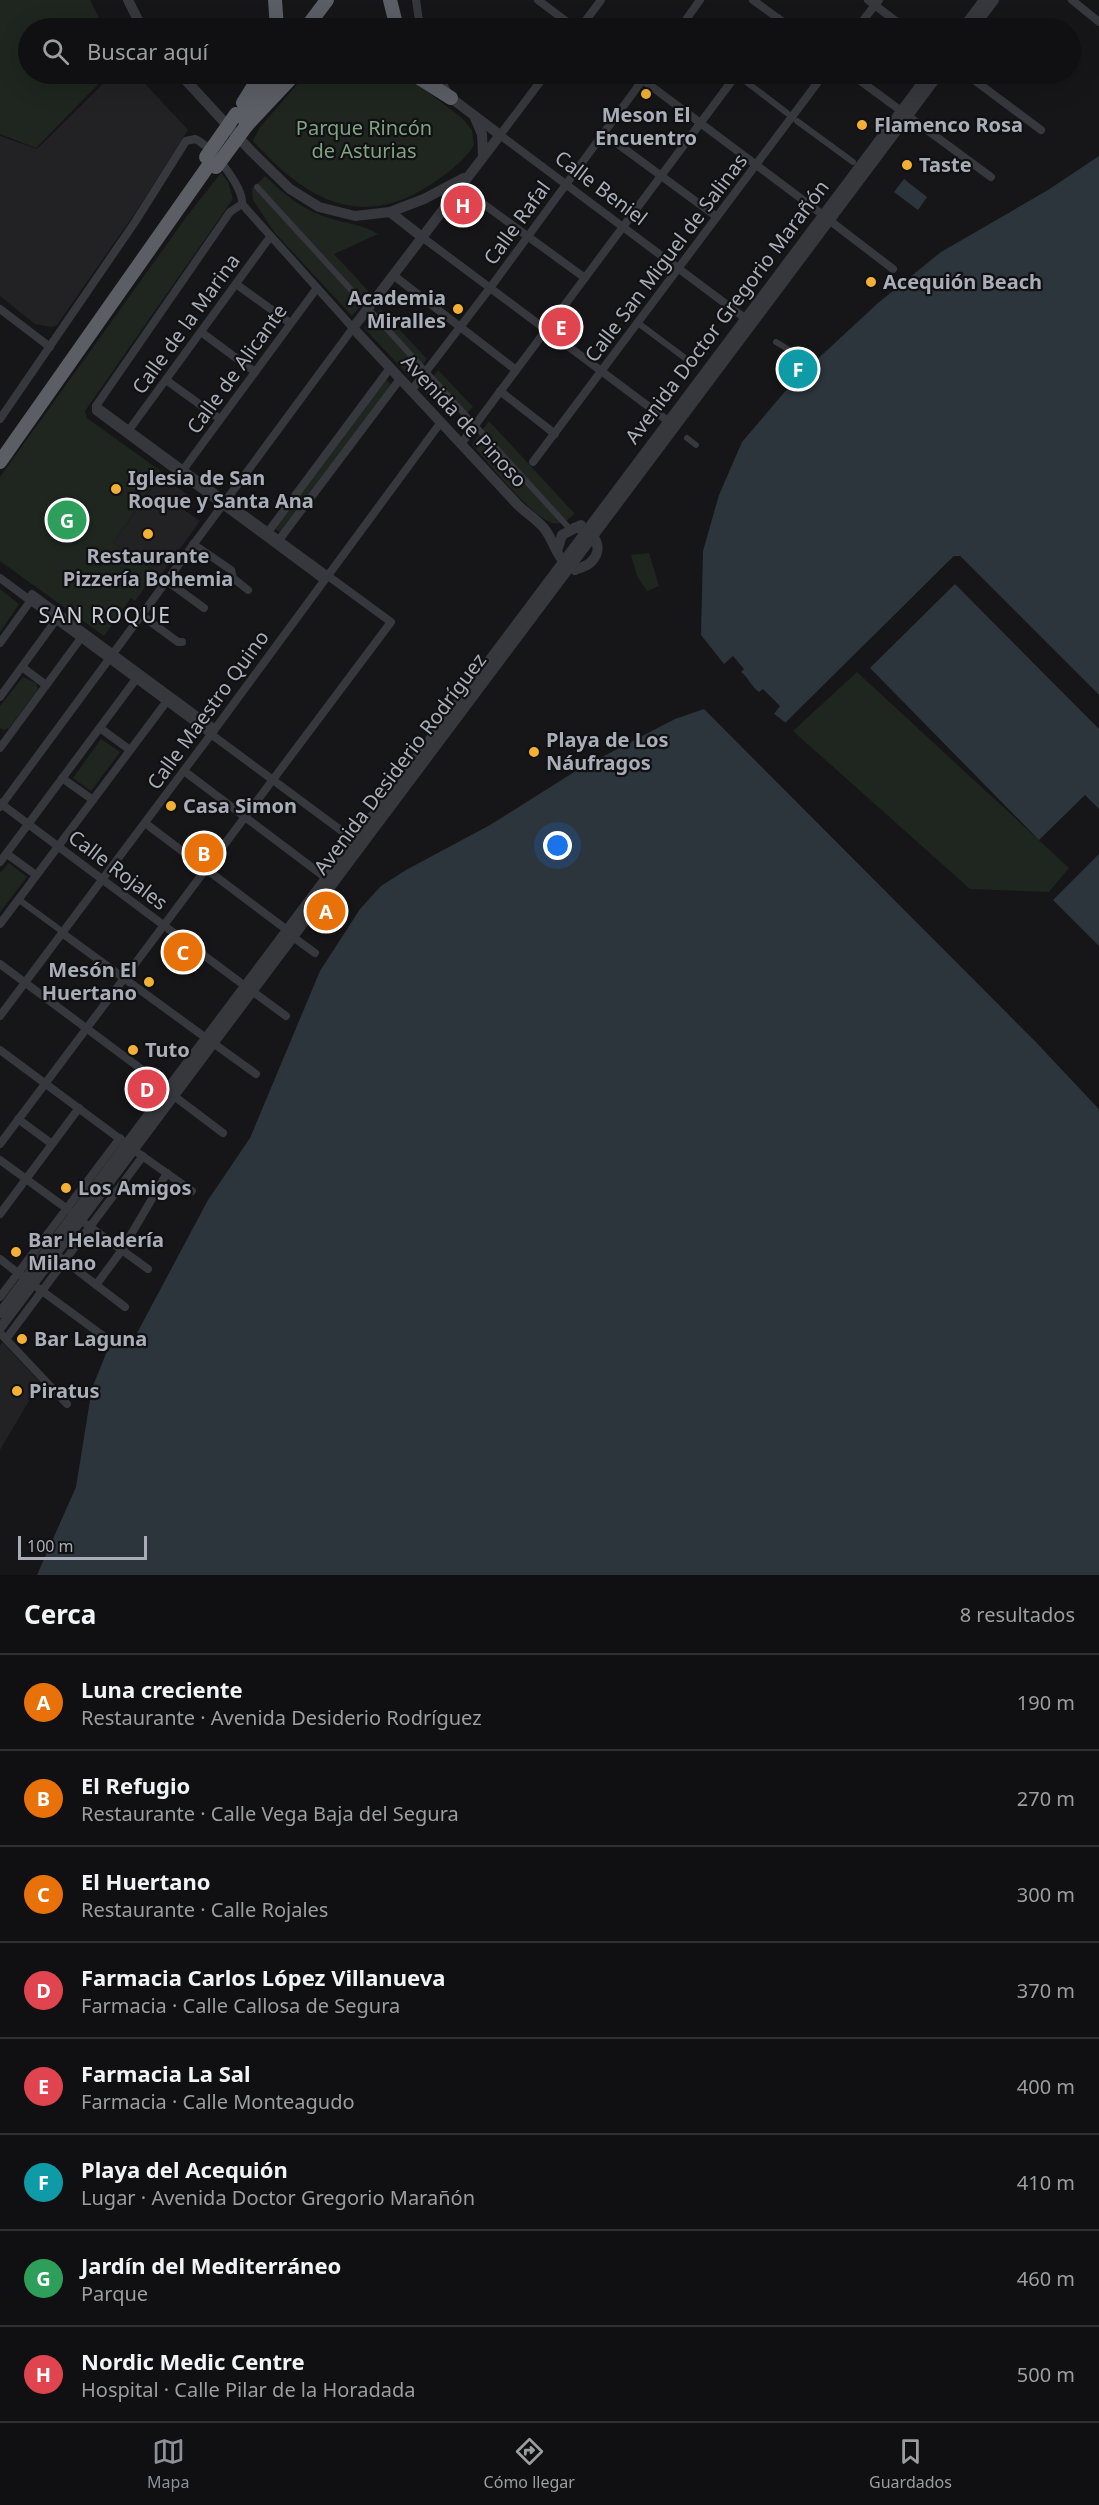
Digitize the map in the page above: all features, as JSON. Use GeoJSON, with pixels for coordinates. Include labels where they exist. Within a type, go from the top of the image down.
{"type":"FeatureCollection","features":[{"type":"Feature","properties":{"kind":"highway"},"geometry":{"type":"LineString","coordinates":[[275,0],[276,18]]}},
{"type":"Feature","properties":{"kind":"highway"},"geometry":{"type":"LineString","coordinates":[[314,18],[327,0]]}},
{"type":"Feature","properties":{"kind":"highway"},"geometry":{"type":"LineString","coordinates":[[390,0],[395,18]]}},
{"type":"Feature","properties":{"kind":"highway"},"geometry":{"type":"LineString","coordinates":[[242,120],[257,84]]}},
{"type":"Feature","properties":{"kind":"highway"},"geometry":{"type":"LineString","coordinates":[[128,280],[136,262],[267,84]]}},
{"type":"Feature","properties":{"kind":"highway"},"geometry":{"type":"LineString","coordinates":[[242,120],[283,84]]}},
{"type":"Feature","properties":{"kind":"highway"},"geometry":{"type":"LineString","coordinates":[[429,84],[451,98]]}},
{"type":"Feature","properties":{"kind":"highway"},"geometry":{"type":"LineString","coordinates":[[438,84],[451,98]]}},
{"type":"Feature","properties":{"kind":"highway"},"geometry":{"type":"LineString","coordinates":[[0,462],[211,162]]}},
{"type":"Feature","properties":{"kind":"street"},"geometry":{"type":"LineString","coordinates":[[128,0],[137,18]]}},
{"type":"Feature","properties":{"kind":"street"},"geometry":{"type":"LineString","coordinates":[[416,0],[419,18]]}},
{"type":"Feature","properties":{"kind":"street"},"geometry":{"type":"LineString","coordinates":[[537,0],[563,18]]}},
{"type":"Feature","properties":{"kind":"street"},"geometry":{"type":"LineString","coordinates":[[586,18],[601,0]]}},
{"type":"Feature","properties":{"kind":"street"},"geometry":{"type":"LineString","coordinates":[[687,18],[700,0]]}},
{"type":"Feature","properties":{"kind":"street"},"geometry":{"type":"LineString","coordinates":[[753,0],[778,18]]}},
{"type":"Feature","properties":{"kind":"street"},"geometry":{"type":"LineString","coordinates":[[970,18],[984,0]]}},
{"type":"Feature","properties":{"kind":"street"},"geometry":{"type":"LineString","coordinates":[[980,18],[994,0]]}},
{"type":"Feature","properties":{"kind":"street"},"geometry":{"type":"LineString","coordinates":[[1071,0],[1099,22]]}},
{"type":"Feature","properties":{"kind":"street"},"geometry":{"type":"LineString","coordinates":[[864,18],[874,2],[893,18]]}},
{"type":"Feature","properties":{"kind":"street"},"geometry":{"type":"LineString","coordinates":[[189,84],[251,151],[298,195],[319,207],[344,214],[366,216],[390,212],[408,207],[469,175]]}},
{"type":"Feature","properties":{"kind":"street","name":"Calle Beniel"},"geometry":{"type":"LineString","coordinates":[[443,84],[451,98],[749,321]]}},
{"type":"Feature","properties":{"kind":"street"},"geometry":{"type":"LineString","coordinates":[[1,805],[353,328],[538,84]]}},
{"type":"Feature","properties":{"kind":"street","name":"Calle Rafal"},"geometry":{"type":"LineString","coordinates":[[411,391],[566,184],[635,84]]}},
{"type":"Feature","properties":{"kind":"street"},"geometry":{"type":"LineString","coordinates":[[652,84],[893,269]]}},
{"type":"Feature","properties":{"kind":"street"},"geometry":{"type":"LineString","coordinates":[[461,444],[729,84]]}},
{"type":"Feature","properties":{"kind":"street"},"geometry":{"type":"LineString","coordinates":[[749,84],[787,113]]}},
{"type":"Feature","properties":{"kind":"street","name":"Calle San Miguel de Salinas"},"geometry":{"type":"LineString","coordinates":[[534,462],[817,84]]}},
{"type":"Feature","properties":{"kind":"street"},"geometry":{"type":"LineString","coordinates":[[865,84],[991,177]]}},
{"type":"Feature","properties":{"kind":"street","name":"Avenida Doctor Gregorio Marañón"},"geometry":{"type":"LineString","coordinates":[[905,113],[923,84]]}},
{"type":"Feature","properties":{"kind":"street","name":"Avenida Doctor Gregorio Marañón"},"geometry":{"type":"LineString","coordinates":[[558,575],[571,565],[590,533],[905,113],[930,84]]}},
{"type":"Feature","properties":{"kind":"street"},"geometry":{"type":"LineString","coordinates":[[979,84],[1041,130]]}},
{"type":"Feature","properties":{"kind":"street"},"geometry":{"type":"LineString","coordinates":[[474,115],[482,134],[483,156]]}},
{"type":"Feature","properties":{"kind":"street"},"geometry":{"type":"LineString","coordinates":[[797,121],[853,162]]}},
{"type":"Feature","properties":{"kind":"street"},"geometry":{"type":"LineString","coordinates":[[603,133],[717,217]]}},
{"type":"Feature","properties":{"kind":"street","name":"Avenida de Pinoso"},"geometry":{"type":"LineString","coordinates":[[50,347],[135,222],[186,141],[199,140],[241,191],[242,204],[270,237],[517,504],[543,526],[557,549],[571,565]]}},
{"type":"Feature","properties":{"kind":"street"},"geometry":{"type":"LineString","coordinates":[[436,193],[483,156]]}},
{"type":"Feature","properties":{"kind":"street"},"geometry":{"type":"LineString","coordinates":[[460,186],[585,278]]}},
{"type":"Feature","properties":{"kind":"street"},"geometry":{"type":"LineString","coordinates":[[257,187],[572,529]]}},
{"type":"Feature","properties":{"kind":"street"},"geometry":{"type":"LineString","coordinates":[[0,1144],[391,622],[326,578],[96,411],[96,406],[227,216],[242,204]]}},
{"type":"Feature","properties":{"kind":"street"},"geometry":{"type":"LineString","coordinates":[[390,212],[668,421]]}},
{"type":"Feature","properties":{"kind":"street","name":"Calle de la Marina"},"geometry":{"type":"LineString","coordinates":[[129,430],[270,237]]}},
{"type":"Feature","properties":{"kind":"street"},"geometry":{"type":"LineString","coordinates":[[393,275],[516,370]]}},
{"type":"Feature","properties":{"kind":"street"},"geometry":{"type":"LineString","coordinates":[[236,284],[290,323]]}},
{"type":"Feature","properties":{"kind":"street","name":"Calle de Alicante"},"geometry":{"type":"LineString","coordinates":[[183,470],[316,288]]}},
{"type":"Feature","properties":{"kind":"street"},"geometry":{"type":"LineString","coordinates":[[0,309],[50,347],[0,419]]}},
{"type":"Feature","properties":{"kind":"street","name":"Avenida Doctor Gregorio Marañón"},"geometry":{"type":"LineString","coordinates":[[590,533],[594,520],[668,421],[749,321]]}},
{"type":"Feature","properties":{"kind":"street"},"geometry":{"type":"LineString","coordinates":[[638,323],[692,363]]}},
{"type":"Feature","properties":{"kind":"street"},"geometry":{"type":"LineString","coordinates":[[201,332],[255,372]]}},
{"type":"Feature","properties":{"kind":"street"},"geometry":{"type":"LineString","coordinates":[[776,342],[796,354]]}},
{"type":"Feature","properties":{"kind":"street"},"geometry":{"type":"LineString","coordinates":[[268,532],[390,368]]}},
{"type":"Feature","properties":{"kind":"street"},"geometry":{"type":"LineString","coordinates":[[279,540],[400,379]]}},
{"type":"Feature","properties":{"kind":"street"},"geometry":{"type":"LineString","coordinates":[[166,380],[220,419]]}},
{"type":"Feature","properties":{"kind":"street"},"geometry":{"type":"LineString","coordinates":[[500,392],[555,434]]}},
{"type":"Feature","properties":{"kind":"street"},"geometry":{"type":"LineString","coordinates":[[96,406],[224,503],[279,540],[326,578]]}},
{"type":"Feature","properties":{"kind":"street","name":"Calle Maestro Quino"},"geometry":{"type":"LineString","coordinates":[[0,1016],[441,422]]}},
{"type":"Feature","properties":{"kind":"street"},"geometry":{"type":"LineString","coordinates":[[687,438],[696,445]]}},
{"type":"Feature","properties":{"kind":"street"},"geometry":{"type":"LineString","coordinates":[[558,575],[559,539],[572,529],[594,520]]}},
{"type":"Feature","properties":{"kind":"street"},"geometry":{"type":"LineString","coordinates":[[543,526],[557,530],[572,529],[590,533],[597,545],[592,562],[571,565],[558,575]]}},
{"type":"Feature","properties":{"kind":"street"},"geometry":{"type":"LineString","coordinates":[[194,544],[231,570],[233,578],[248,590]]}},
{"type":"Feature","properties":{"kind":"street"},"geometry":{"type":"LineString","coordinates":[[0,571],[56,620],[111,656],[136,679],[213,732]]}},
{"type":"Feature","properties":{"kind":"street","name":"Avenida Desiderio Rodríguez"},"geometry":{"type":"LineString","coordinates":[[290,934],[354,840],[558,575]]}},
{"type":"Feature","properties":{"kind":"street","name":"Avenida Desiderio Rodríguez"},"geometry":{"type":"LineString","coordinates":[[2,1333],[30,1282],[558,575]]}},
{"type":"Feature","properties":{"kind":"street"},"geometry":{"type":"LineString","coordinates":[[0,578],[32,598],[111,656],[354,840]]}},
{"type":"Feature","properties":{"kind":"street"},"geometry":{"type":"LineString","coordinates":[[167,580],[204,608]]}},
{"type":"Feature","properties":{"kind":"street"},"geometry":{"type":"LineString","coordinates":[[0,643],[32,598]]}},
{"type":"Feature","properties":{"kind":"street"},"geometry":{"type":"LineString","coordinates":[[141,615],[178,642],[182,642]]}},
{"type":"Feature","properties":{"kind":"street"},"geometry":{"type":"LineString","coordinates":[[0,697],[56,620]]}},
{"type":"Feature","properties":{"kind":"street"},"geometry":{"type":"LineString","coordinates":[[0,748],[3,736],[46,685],[81,638]]}},
{"type":"Feature","properties":{"kind":"street"},"geometry":{"type":"LineString","coordinates":[[22,667],[46,685]]}},
{"type":"Feature","properties":{"kind":"street"},"geometry":{"type":"LineString","coordinates":[[0,862],[136,679]]}},
{"type":"Feature","properties":{"kind":"street"},"geometry":{"type":"LineString","coordinates":[[1,921],[167,701]]}},
{"type":"Feature","properties":{"kind":"street"},"geometry":{"type":"LineString","coordinates":[[100,728],[130,750]]}},
{"type":"Feature","properties":{"kind":"street"},"geometry":{"type":"LineString","coordinates":[[184,771],[326,878]]}},
{"type":"Feature","properties":{"kind":"street"},"geometry":{"type":"LineString","coordinates":[[62,778],[93,800]]}},
{"type":"Feature","properties":{"kind":"street","name":"Calle Rojales"},"geometry":{"type":"LineString","coordinates":[[1,805],[286,1016]]}},
{"type":"Feature","properties":{"kind":"street"},"geometry":{"type":"LineString","coordinates":[[145,823],[315,953]]}},
{"type":"Feature","properties":{"kind":"street"},"geometry":{"type":"LineString","coordinates":[[6,854],[36,875]]}},
{"type":"Feature","properties":{"kind":"street"},"geometry":{"type":"LineString","coordinates":[[18,899],[256,1074]]}},
{"type":"Feature","properties":{"kind":"street"},"geometry":{"type":"LineString","coordinates":[[0,964],[224,1133]]}},
{"type":"Feature","properties":{"kind":"street"},"geometry":{"type":"LineString","coordinates":[[0,1050],[192,1191]]}},
{"type":"Feature","properties":{"kind":"street"},"geometry":{"type":"LineString","coordinates":[[1,1211],[79,1108]]}},
{"type":"Feature","properties":{"kind":"street"},"geometry":{"type":"LineString","coordinates":[[18,1119],[52,1144]]}},
{"type":"Feature","properties":{"kind":"street","name":"Avenida Desiderio Rodríguez"},"geometry":{"type":"LineString","coordinates":[[0,1313],[30,1282],[60,1258],[78,1217],[131,1147]]}},
{"type":"Feature","properties":{"kind":"street"},"geometry":{"type":"LineString","coordinates":[[0,1160],[148,1269]]}},
{"type":"Feature","properties":{"kind":"street"},"geometry":{"type":"LineString","coordinates":[[96,1285],[122,1250],[167,1173]]}},
{"type":"Feature","properties":{"kind":"street"},"geometry":{"type":"LineString","coordinates":[[60,1258],[125,1306]]}},
{"type":"Feature","properties":{"kind":"street"},"geometry":{"type":"LineString","coordinates":[[0,1260],[106,1338]]}},
{"type":"Feature","properties":{"kind":"street","name":"Avenida Desiderio Rodríguez"},"geometry":{"type":"LineString","coordinates":[[0,1297],[30,1282]]}},
{"type":"Feature","properties":{"kind":"street"},"geometry":{"type":"LineString","coordinates":[[2,1333],[68,1404]]}},
{"type":"Feature","properties":{"kind":"shaded area"},"geometry":{"type":"Polygon","coordinates":[[[103,84],[145,84],[188,130],[137,210],[57,325],[52,327],[35,324],[0,296],[0,136],[37,149],[103,84]]]}},
{"type":"Feature","properties":{"kind":"shaded area"},"geometry":{"type":"Polygon","coordinates":[[[1099,156],[1099,695],[960,556],[954,556],[785,723],[774,714],[780,706],[763,689],[759,692],[754,687],[741,672],[744,669],[733,656],[724,664],[701,635],[703,551],[719,495],[742,442],[795,380],[878,303],[941,252],[1048,190],[1099,156]]]}},
{"type":"Feature","properties":{"kind":"shaded area"},"geometry":{"type":"Polygon","coordinates":[[[904,179],[927,197],[918,210],[894,192],[904,179]]]}},
{"type":"Feature","properties":{"kind":"shaded area"},"geometry":{"type":"Polygon","coordinates":[[[161,475],[192,498],[184,510],[200,521],[161,575],[113,543],[161,475]]]}},
{"type":"Feature","properties":{"kind":"shaded area"},"geometry":{"type":"Polygon","coordinates":[[[955,584],[1099,729],[1099,809],[1085,795],[1039,840],[870,668],[955,584]]]}},
{"type":"Feature","properties":{"kind":"shaded area"},"geometry":{"type":"Polygon","coordinates":[[[704,709],[1036,1042],[1099,1109],[1099,1575],[37,1575],[76,1487],[92,1388],[108,1349],[136,1335],[208,1200],[250,1138],[320,971],[360,909],[381,886],[406,870],[490,825],[579,769],[675,719],[704,709]]]}},
{"type":"Feature","properties":{"kind":"shaded area"},"geometry":{"type":"Polygon","coordinates":[[[1099,854],[1099,946],[1053,900],[1099,854]]]}},
{"type":"Feature","properties":{"kind":"shaded area"},"geometry":{"type":"Polygon","coordinates":[[[2,1342],[40,1382],[0,1450],[0,1346],[2,1342]]]}},
{"type":"Feature","properties":{"kind":"green space"},"geometry":{"type":"Polygon","coordinates":[[[0,0],[90,0],[99,18],[18,18],[18,84],[98,84],[36,148],[0,134],[0,0]]]}},
{"type":"Feature","properties":{"kind":"green space","name":"Parque Rincón de Asturias"},"geometry":{"type":"Polygon","coordinates":[[[297,84],[417,84],[462,118],[472,130],[474,145],[465,157],[448,172],[404,199],[379,206],[356,206],[333,202],[312,192],[292,178],[253,141],[260,127],[297,84]]]}},
{"type":"Feature","properties":{"kind":"green space"},"geometry":{"type":"Polygon","coordinates":[[[221,173],[228,182],[233,199],[85,411],[87,418],[162,472],[113,543],[156,572],[135,601],[131,598],[104,636],[0,561],[0,477],[187,216],[221,173]]]}},
{"type":"Feature","properties":{"kind":"green space"},"geometry":{"type":"Polygon","coordinates":[[[265,176],[288,196],[313,212],[378,234],[334,254],[371,294],[352,316],[274,232],[253,200],[252,189],[265,176]]]}},
{"type":"Feature","properties":{"kind":"green space"},"geometry":{"type":"Polygon","coordinates":[[[380,309],[427,359],[411,378],[364,328],[380,309]]]}},
{"type":"Feature","properties":{"kind":"green space"},"geometry":{"type":"Polygon","coordinates":[[[438,370],[473,407],[463,417],[449,404],[443,410],[423,390],[438,370]]]}},
{"type":"Feature","properties":{"kind":"green space"},"geometry":{"type":"Polygon","coordinates":[[[385,378],[391,385],[282,533],[274,528],[385,378]]]}},
{"type":"Feature","properties":{"kind":"green space"},"geometry":{"type":"Polygon","coordinates":[[[489,421],[574,514],[562,523],[553,523],[534,512],[511,488],[472,444],[489,421]]]}},
{"type":"Feature","properties":{"kind":"green space"},"geometry":{"type":"Polygon","coordinates":[[[649,553],[659,586],[647,591],[637,576],[631,555],[649,553]]]}},
{"type":"Feature","properties":{"kind":"green space"},"geometry":{"type":"Polygon","coordinates":[[[0,589],[19,604],[0,632],[0,589]]]}},
{"type":"Feature","properties":{"kind":"green space"},"geometry":{"type":"Polygon","coordinates":[[[857,672],[1069,868],[1049,892],[970,889],[793,731],[857,672]]]}},
{"type":"Feature","properties":{"kind":"green space"},"geometry":{"type":"Polygon","coordinates":[[[23,677],[36,683],[38,689],[9,728],[4,730],[0,728],[0,706],[23,677]]]}},
{"type":"Feature","properties":{"kind":"green space"},"geometry":{"type":"Polygon","coordinates":[[[101,739],[120,752],[91,791],[73,778],[101,739]]]}},
{"type":"Feature","properties":{"kind":"green space"},"geometry":{"type":"Polygon","coordinates":[[[9,863],[27,877],[0,912],[0,873],[9,863]]]}},
{"type":"Feature","properties":{"kind":"pier"},"geometry":{"type":"Polygon","coordinates":[[[954,556],[960,556],[1099,695],[1099,698],[959,559],[956,559],[787,726],[772,716],[774,714],[786,723],[954,556]]]}},
{"type":"Feature","properties":{"kind":"pier"},"geometry":{"type":"Polygon","coordinates":[[[702,706],[706,706],[1038,1040],[1099,1105],[1099,1109],[1036,1042],[702,706]]]}},
{"type":"Feature","properties":{"kind":"place","name":"Meson El Encuentro"},"geometry":{"type":"Point","coordinates":[646,94]}},
{"type":"Feature","properties":{"kind":"place","name":"Flamenco Rosa"},"geometry":{"type":"Point","coordinates":[862,125]}},
{"type":"Feature","properties":{"kind":"place","name":"Taste"},"geometry":{"type":"Point","coordinates":[907,165]}},
{"type":"Feature","properties":{"kind":"place","name":"Nordic Medic Centre"},"geometry":{"type":"Point","coordinates":[463,205]}},
{"type":"Feature","properties":{"kind":"place","name":"Acequión Beach"},"geometry":{"type":"Point","coordinates":[871,282]}},
{"type":"Feature","properties":{"kind":"place","name":"Academia Miralles"},"geometry":{"type":"Point","coordinates":[458,309]}},
{"type":"Feature","properties":{"kind":"place","name":"Farmacia La Sal"},"geometry":{"type":"Point","coordinates":[561,327]}},
{"type":"Feature","properties":{"kind":"place","name":"Playa del Acequión"},"geometry":{"type":"Point","coordinates":[798,369]}},
{"type":"Feature","properties":{"kind":"place","name":"Iglesia de San Roque y Santa Ana"},"geometry":{"type":"Point","coordinates":[116,489]}},
{"type":"Feature","properties":{"kind":"place","name":"Jardín del Mediterráneo"},"geometry":{"type":"Point","coordinates":[67,520]}},
{"type":"Feature","properties":{"kind":"place","name":"Restaurante Pizzería Bohemia"},"geometry":{"type":"Point","coordinates":[148,534]}},
{"type":"Feature","properties":{"kind":"place","name":"Playa de Los Náufragos"},"geometry":{"type":"Point","coordinates":[534,752]}},
{"type":"Feature","properties":{"kind":"place","name":"Casa Simon"},"geometry":{"type":"Point","coordinates":[171,806]}},
{"type":"Feature","properties":{"kind":"place","name":"El Refugio"},"geometry":{"type":"Point","coordinates":[204,853]}},
{"type":"Feature","properties":{"kind":"place","name":"Luna creciente"},"geometry":{"type":"Point","coordinates":[326,911]}},
{"type":"Feature","properties":{"kind":"place","name":"El Huertano"},"geometry":{"type":"Point","coordinates":[183,952]}},
{"type":"Feature","properties":{"kind":"place","name":"Mesón El Huertano"},"geometry":{"type":"Point","coordinates":[149,982]}},
{"type":"Feature","properties":{"kind":"place","name":"Tuto"},"geometry":{"type":"Point","coordinates":[133,1050]}},
{"type":"Feature","properties":{"kind":"place","name":"Farmacia Carlos López Villanueva"},"geometry":{"type":"Point","coordinates":[147,1089]}},
{"type":"Feature","properties":{"kind":"place","name":"Los Amigos"},"geometry":{"type":"Point","coordinates":[66,1188]}},
{"type":"Feature","properties":{"kind":"place","name":"Bar Heladería Milano"},"geometry":{"type":"Point","coordinates":[16,1252]}},
{"type":"Feature","properties":{"kind":"place","name":"Bar Laguna"},"geometry":{"type":"Point","coordinates":[22,1339]}},
{"type":"Feature","properties":{"kind":"place","name":"Piratus"},"geometry":{"type":"Point","coordinates":[17,1391]}},
{"type":"Feature","properties":{"kind":"district","name":"SAN ROQUE"},"geometry":{"type":"Point","coordinates":[105,616]}}]}
